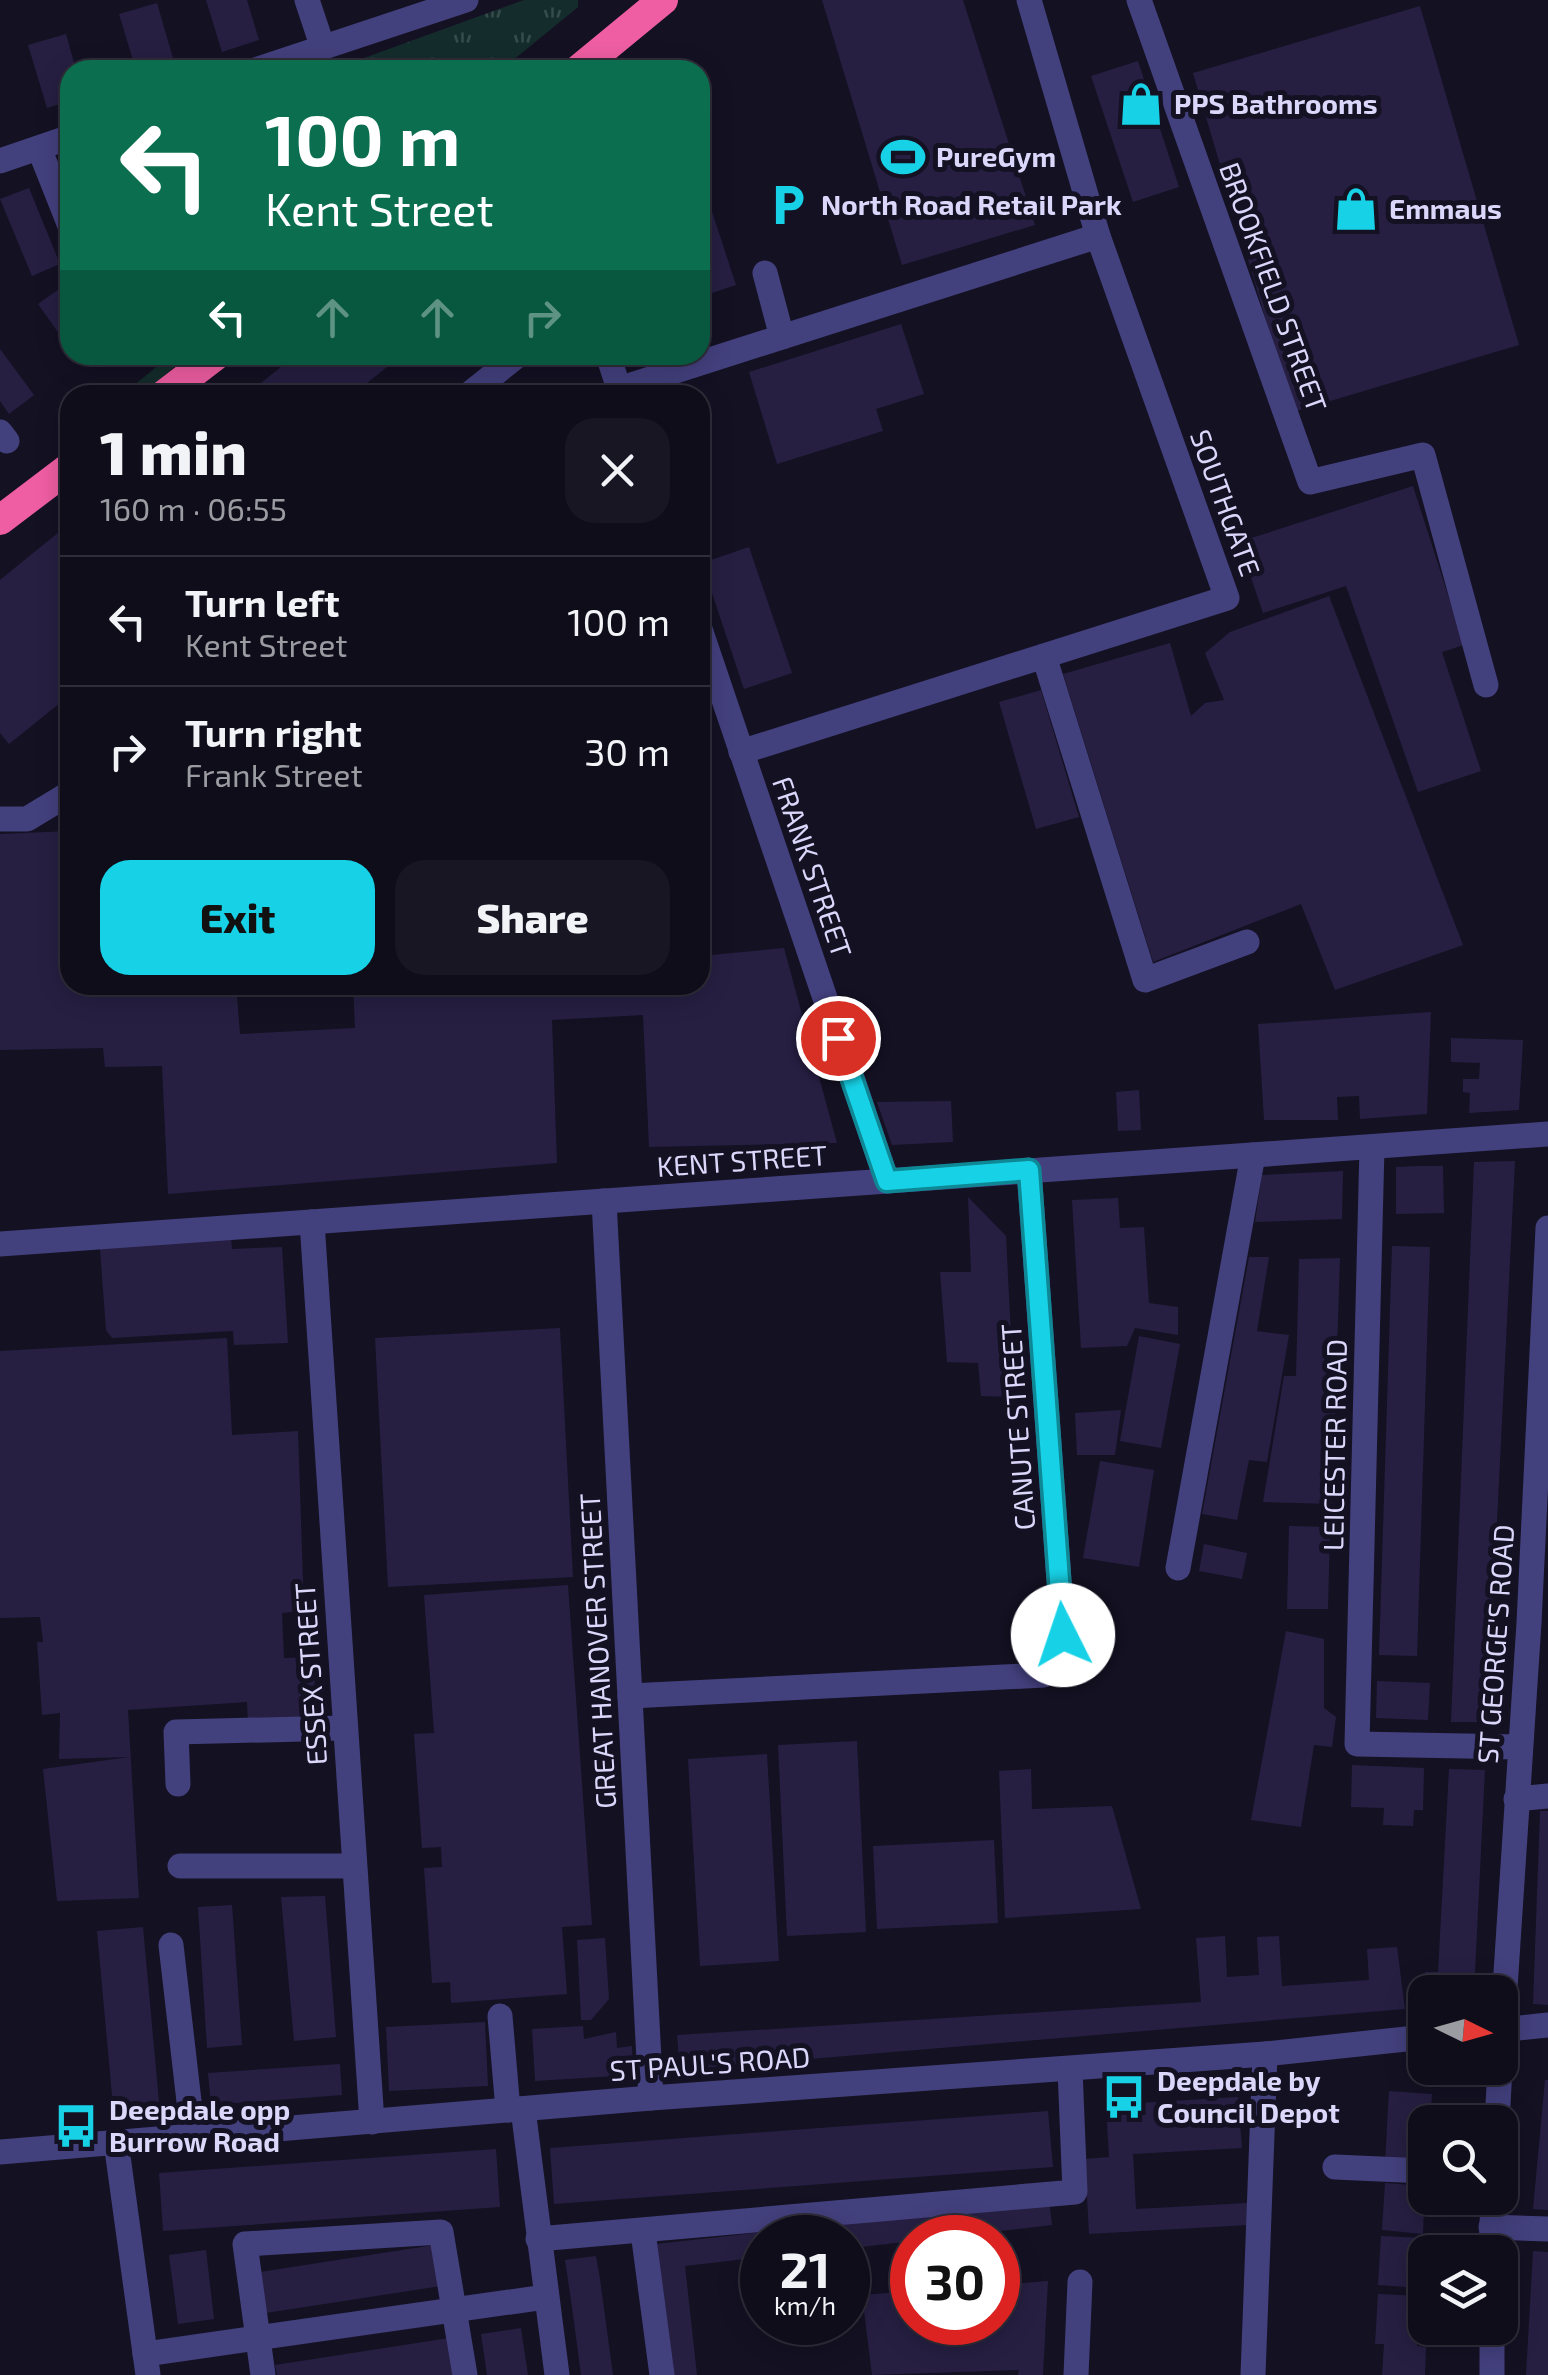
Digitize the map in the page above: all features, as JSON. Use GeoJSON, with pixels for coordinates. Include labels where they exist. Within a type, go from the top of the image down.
{"type":"FeatureCollection","features":[{"type":"Feature","properties":{"kind":"highway"},"geometry":{"type":"LineString","coordinates":[[590,60],[663,0]]}},
{"type":"Feature","properties":{"kind":"highway"},"geometry":{"type":"LineString","coordinates":[[177,385],[203,365]]}},
{"type":"Feature","properties":{"kind":"highway"},"geometry":{"type":"LineString","coordinates":[[0,520],[60,474]]}},
{"type":"Feature","properties":{"kind":"street"},"geometry":{"type":"LineString","coordinates":[[307,0],[322,45]]}},
{"type":"Feature","properties":{"kind":"street"},"geometry":{"type":"LineString","coordinates":[[282,60],[466,0]]}},
{"type":"Feature","properties":{"kind":"street","name":"SOUTHGATE"},"geometry":{"type":"LineString","coordinates":[[742,752],[1228,598],[1098,236],[1029,0]]}},
{"type":"Feature","properties":{"kind":"street","name":"BROOKFIELD STREET"},"geometry":{"type":"LineString","coordinates":[[1139,0],[1310,482],[1422,456],[1486,685]]}},
{"type":"Feature","properties":{"kind":"street"},"geometry":{"type":"LineString","coordinates":[[0,162],[60,141]]}},
{"type":"Feature","properties":{"kind":"street"},"geometry":{"type":"LineString","coordinates":[[39,148],[60,201]]}},
{"type":"Feature","properties":{"kind":"street"},"geometry":{"type":"LineString","coordinates":[[710,361],[1098,236]]}},
{"type":"Feature","properties":{"kind":"street"},"geometry":{"type":"LineString","coordinates":[[766,273],[782,336]]}},
{"type":"Feature","properties":{"kind":"street"},"geometry":{"type":"LineString","coordinates":[[480,385],[506,365]]}},
{"type":"Feature","properties":{"kind":"street"},"geometry":{"type":"LineString","coordinates":[[640,385],[698,365]]}},
{"type":"Feature","properties":{"kind":"street"},"geometry":{"type":"LineString","coordinates":[[1044,656],[1145,980],[1247,942]]}},
{"type":"Feature","properties":{"kind":"street","name":"FRANK STREET"},"geometry":{"type":"LineString","coordinates":[[710,658],[887,1181]]}},
{"type":"Feature","properties":{"kind":"street"},"geometry":{"type":"LineString","coordinates":[[0,819],[27,819],[60,799]]}},
{"type":"Feature","properties":{"kind":"street","name":"KENT STREET"},"geometry":{"type":"LineString","coordinates":[[0,1244],[1548,1134]]}},
{"type":"Feature","properties":{"kind":"street","name":"LEICESTER ROAD"},"geometry":{"type":"LineString","coordinates":[[1372,1147],[1358,1744],[1519,1747]]}},
{"type":"Feature","properties":{"kind":"street"},"geometry":{"type":"LineString","coordinates":[[1178,1568],[1253,1155]]}},
{"type":"Feature","properties":{"kind":"street","name":"CANUTE STREET"},"geometry":{"type":"LineString","coordinates":[[630,1696],[1044,1675],[1063,1635],[1029,1170]]}},
{"type":"Feature","properties":{"kind":"street","name":"GREAT HANOVER STREET"},"geometry":{"type":"LineString","coordinates":[[604,1202],[651,2098]]}},
{"type":"Feature","properties":{"kind":"street","name":"ESSEX STREET"},"geometry":{"type":"LineString","coordinates":[[312,1222],[372,2122]]}},
{"type":"Feature","properties":{"kind":"street","name":"ST GEORGE'S ROAD"},"geometry":{"type":"LineString","coordinates":[[1505,1975],[1519,1747],[1539,1622],[1548,1228]]}},
{"type":"Feature","properties":{"kind":"street"},"geometry":{"type":"LineString","coordinates":[[178,1784],[176,1732],[344,1728]]}},
{"type":"Feature","properties":{"kind":"street"},"geometry":{"type":"LineString","coordinates":[[1516,1799],[1548,1796]]}},
{"type":"Feature","properties":{"kind":"street"},"geometry":{"type":"LineString","coordinates":[[180,1866],[354,1866]]}},
{"type":"Feature","properties":{"kind":"street"},"geometry":{"type":"LineString","coordinates":[[171,1945],[192,2136]]}},
{"type":"Feature","properties":{"kind":"street"},"geometry":{"type":"LineString","coordinates":[[500,2016],[557,2375]]}},
{"type":"Feature","properties":{"kind":"street"},"geometry":{"type":"LineString","coordinates":[[1518,2029],[1548,2026]]}},
{"type":"Feature","properties":{"kind":"street","name":"ST PAUL'S ROAD"},"geometry":{"type":"LineString","coordinates":[[0,2152],[651,2098],[1070,2070],[1408,2040]]}},
{"type":"Feature","properties":{"kind":"street"},"geometry":{"type":"LineString","coordinates":[[1253,2375],[1265,2054]]}},
{"type":"Feature","properties":{"kind":"street"},"geometry":{"type":"LineString","coordinates":[[538,2239],[1075,2192],[1070,2070]]}},
{"type":"Feature","properties":{"kind":"street"},"geometry":{"type":"LineString","coordinates":[[116,2142],[147,2364],[257,2336],[545,2297]]}},
{"type":"Feature","properties":{"kind":"street"},"geometry":{"type":"LineString","coordinates":[[1335,2167],[1408,2171]]}},
{"type":"Feature","properties":{"kind":"street"},"geometry":{"type":"LineString","coordinates":[[1517,2235],[1548,2229]]}},
{"type":"Feature","properties":{"kind":"street"},"geometry":{"type":"LineString","coordinates":[[263,2375],[245,2244],[441,2232],[466,2375]]}},
{"type":"Feature","properties":{"kind":"street"},"geometry":{"type":"LineString","coordinates":[[643,2232],[662,2375]]}},
{"type":"Feature","properties":{"kind":"street"},"geometry":{"type":"LineString","coordinates":[[1076,2375],[1080,2282]]}},
{"type":"Feature","properties":{"kind":"street"},"geometry":{"type":"LineString","coordinates":[[1492,2345],[1492,2375]]}},
{"type":"Feature","properties":{"kind":"green space"},"geometry":{"type":"Polygon","coordinates":[[[524,0],[578,0],[578,7],[513,60],[359,60],[524,0]]]}},
{"type":"Feature","properties":{"kind":"green space"},"geometry":{"type":"Polygon","coordinates":[[[159,365],[176,365],[154,385],[134,385],[159,365]]]}},
{"type":"Feature","properties":{"kind":"building"},"geometry":{"type":"Polygon","coordinates":[[[206,0],[247,0],[259,40],[222,52],[206,0]]]}},
{"type":"Feature","properties":{"kind":"building"},"geometry":{"type":"Polygon","coordinates":[[[822,0],[963,0],[1035,225],[902,265],[822,0]]]}},
{"type":"Feature","properties":{"kind":"building"},"geometry":{"type":"Polygon","coordinates":[[[157,3],[174,60],[133,60],[119,14],[157,3]]]}},
{"type":"Feature","properties":{"kind":"building","name":"Emmaus"},"geometry":{"type":"Polygon","coordinates":[[[1420,6],[1519,345],[1293,412],[1193,73],[1420,6]]]}},
{"type":"Feature","properties":{"kind":"building"},"geometry":{"type":"Polygon","coordinates":[[[66,34],[73,60],[60,60],[60,104],[47,108],[28,45],[66,34]]]}},
{"type":"Feature","properties":{"kind":"building"},"geometry":{"type":"Polygon","coordinates":[[[1138,61],[1179,187],[1133,202],[1091,76],[1138,61]]]}},
{"type":"Feature","properties":{"kind":"building"},"geometry":{"type":"Polygon","coordinates":[[[29,188],[60,264],[32,276],[0,199],[29,188]]]}},
{"type":"Feature","properties":{"kind":"building"},"geometry":{"type":"Polygon","coordinates":[[[710,206],[736,285],[710,294],[710,206]]]}},
{"type":"Feature","properties":{"kind":"building"},"geometry":{"type":"Polygon","coordinates":[[[60,288],[60,335],[38,304],[60,288]]]}},
{"type":"Feature","properties":{"kind":"building"},"geometry":{"type":"Polygon","coordinates":[[[901,324],[924,394],[876,409],[883,431],[777,464],[749,372],[901,324]]]}},
{"type":"Feature","properties":{"kind":"building"},"geometry":{"type":"Polygon","coordinates":[[[0,349],[34,395],[9,414],[0,401],[0,349]]]}},
{"type":"Feature","properties":{"kind":"building"},"geometry":{"type":"Polygon","coordinates":[[[284,365],[390,365],[364,385],[258,385],[284,365]]]}},
{"type":"Feature","properties":{"kind":"building"},"geometry":{"type":"Polygon","coordinates":[[[1413,486],[1464,645],[1442,652],[1481,771],[1418,792],[1346,586],[1263,613],[1239,542],[1413,486]]]}},
{"type":"Feature","properties":{"kind":"building"},"geometry":{"type":"Polygon","coordinates":[[[60,531],[60,703],[9,744],[0,733],[0,580],[60,531]]]}},
{"type":"Feature","properties":{"kind":"building"},"geometry":{"type":"Polygon","coordinates":[[[749,547],[792,673],[744,689],[710,587],[710,560],[749,547]]]}},
{"type":"Feature","properties":{"kind":"building"},"geometry":{"type":"Polygon","coordinates":[[[1329,596],[1463,945],[1335,990],[1301,904],[1153,962],[1063,674],[1170,643],[1191,716],[1205,703],[1224,700],[1205,653],[1230,632],[1329,596]]]}},
{"type":"Feature","properties":{"kind":"building"},"geometry":{"type":"Polygon","coordinates":[[[1041,690],[1079,817],[1036,829],[999,702],[1041,690]]]}},
{"type":"Feature","properties":{"kind":"building"},"geometry":{"type":"Polygon","coordinates":[[[60,831],[60,995],[253,995],[237,996],[240,1034],[355,1028],[353,995],[710,995],[710,955],[784,948],[837,1143],[649,1147],[643,1015],[552,1020],[557,1163],[168,1194],[162,1066],[105,1067],[103,1048],[0,1050],[0,834],[60,831]]]}},
{"type":"Feature","properties":{"kind":"building"},"geometry":{"type":"Polygon","coordinates":[[[1431,1012],[1427,1114],[1360,1119],[1359,1096],[1337,1097],[1338,1120],[1264,1120],[1258,1024],[1431,1012]]]}},
{"type":"Feature","properties":{"kind":"building"},"geometry":{"type":"Polygon","coordinates":[[[1451,1038],[1523,1040],[1519,1110],[1469,1113],[1470,1093],[1463,1092],[1463,1079],[1479,1079],[1480,1063],[1451,1062],[1451,1038]]]}},
{"type":"Feature","properties":{"kind":"building"},"geometry":{"type":"Polygon","coordinates":[[[1139,1090],[1141,1130],[1118,1131],[1116,1092],[1139,1090]]]}},
{"type":"Feature","properties":{"kind":"building"},"geometry":{"type":"Polygon","coordinates":[[[951,1101],[953,1142],[892,1145],[877,1102],[951,1101]]]}},
{"type":"Feature","properties":{"kind":"building"},"geometry":{"type":"Polygon","coordinates":[[[1515,1161],[1487,1722],[1451,1722],[1474,1162],[1515,1161]]]}},
{"type":"Feature","properties":{"kind":"building"},"geometry":{"type":"Polygon","coordinates":[[[1443,1166],[1444,1213],[1396,1214],[1396,1167],[1443,1166]]]}},
{"type":"Feature","properties":{"kind":"building"},"geometry":{"type":"Polygon","coordinates":[[[1343,1171],[1342,1219],[1255,1222],[1262,1175],[1343,1171]]]}},
{"type":"Feature","properties":{"kind":"building"},"geometry":{"type":"Polygon","coordinates":[[[968,1197],[1006,1236],[1014,1397],[981,1396],[978,1363],[947,1362],[940,1272],[971,1272],[968,1197]]]}},
{"type":"Feature","properties":{"kind":"building"},"geometry":{"type":"Polygon","coordinates":[[[1118,1198],[1120,1228],[1144,1227],[1149,1303],[1178,1307],[1178,1335],[1135,1328],[1127,1346],[1081,1348],[1072,1200],[1118,1198]]]}},
{"type":"Feature","properties":{"kind":"building"},"geometry":{"type":"Polygon","coordinates":[[[231,1237],[232,1249],[282,1247],[288,1343],[234,1345],[233,1331],[112,1338],[106,1330],[100,1249],[231,1237]]]}},
{"type":"Feature","properties":{"kind":"building"},"geometry":{"type":"Polygon","coordinates":[[[1392,1246],[1430,1247],[1417,1656],[1379,1655],[1392,1246]]]}},
{"type":"Feature","properties":{"kind":"building"},"geometry":{"type":"Polygon","coordinates":[[[1249,1257],[1269,1257],[1257,1331],[1289,1335],[1267,1462],[1249,1460],[1237,1520],[1202,1514],[1249,1257]]]}},
{"type":"Feature","properties":{"kind":"building"},"geometry":{"type":"Polygon","coordinates":[[[1340,1258],[1332,1504],[1263,1502],[1284,1376],[1296,1376],[1299,1259],[1340,1258]]]}},
{"type":"Feature","properties":{"kind":"building"},"geometry":{"type":"Polygon","coordinates":[[[560,1328],[573,1577],[388,1587],[375,1338],[560,1328]]]}},
{"type":"Feature","properties":{"kind":"building"},"geometry":{"type":"Polygon","coordinates":[[[1139,1336],[1180,1344],[1161,1448],[1120,1441],[1139,1336]]]}},
{"type":"Feature","properties":{"kind":"building"},"geometry":{"type":"Polygon","coordinates":[[[227,1338],[232,1435],[298,1431],[304,1611],[282,1613],[284,1658],[313,1657],[317,1722],[248,1726],[247,1702],[128,1710],[139,1898],[57,1901],[43,1769],[129,1757],[59,1759],[60,1713],[42,1715],[37,1642],[43,1642],[40,1617],[0,1618],[0,1351],[227,1338]]]}},
{"type":"Feature","properties":{"kind":"building"},"geometry":{"type":"Polygon","coordinates":[[[1121,1410],[1115,1455],[1077,1455],[1075,1413],[1121,1410]]]}},
{"type":"Feature","properties":{"kind":"building"},"geometry":{"type":"Polygon","coordinates":[[[1100,1461],[1154,1470],[1139,1567],[1083,1558],[1100,1461]]]}},
{"type":"Feature","properties":{"kind":"building"},"geometry":{"type":"Polygon","coordinates":[[[1289,1526],[1330,1527],[1328,1609],[1287,1609],[1289,1526]]]}},
{"type":"Feature","properties":{"kind":"building"},"geometry":{"type":"Polygon","coordinates":[[[1204,1544],[1247,1553],[1242,1579],[1199,1571],[1204,1544]]]}},
{"type":"Feature","properties":{"kind":"building"},"geometry":{"type":"Polygon","coordinates":[[[568,1585],[592,1925],[562,1927],[567,1994],[451,2003],[450,1982],[432,1983],[424,1868],[442,1867],[441,1847],[422,1848],[414,1734],[434,1733],[424,1595],[568,1585]]]}},
{"type":"Feature","properties":{"kind":"building"},"geometry":{"type":"Polygon","coordinates":[[[1286,1631],[1324,1639],[1324,1708],[1336,1717],[1332,1747],[1314,1745],[1301,1827],[1251,1820],[1286,1631]]]}},
{"type":"Feature","properties":{"kind":"building"},"geometry":{"type":"Polygon","coordinates":[[[1377,1681],[1430,1683],[1428,1720],[1376,1718],[1377,1681]]]}},
{"type":"Feature","properties":{"kind":"building"},"geometry":{"type":"Polygon","coordinates":[[[857,1741],[866,1932],[787,1936],[778,1745],[857,1741]]]}},
{"type":"Feature","properties":{"kind":"building"},"geometry":{"type":"Polygon","coordinates":[[[767,1754],[779,1961],[700,1966],[688,1759],[767,1754]]]}},
{"type":"Feature","properties":{"kind":"building"},"geometry":{"type":"Polygon","coordinates":[[[1352,1765],[1424,1768],[1423,1810],[1414,1810],[1413,1826],[1383,1825],[1384,1808],[1351,1807],[1352,1765]]]}},
{"type":"Feature","properties":{"kind":"building"},"geometry":{"type":"Polygon","coordinates":[[[1031,1769],[1032,1809],[1112,1806],[1141,1909],[1005,1918],[999,1771],[1031,1769]]]}},
{"type":"Feature","properties":{"kind":"building"},"geometry":{"type":"Polygon","coordinates":[[[1449,1769],[1485,1770],[1475,1975],[1425,1975],[1438,1972],[1449,1769]]]}},
{"type":"Feature","properties":{"kind":"building"},"geometry":{"type":"Polygon","coordinates":[[[1540,1811],[1548,1811],[1548,2005],[1533,2004],[1540,1811]]]}},
{"type":"Feature","properties":{"kind":"building"},"geometry":{"type":"Polygon","coordinates":[[[994,1840],[998,1923],[877,1929],[873,1846],[994,1840]]]}},
{"type":"Feature","properties":{"kind":"building"},"geometry":{"type":"Polygon","coordinates":[[[325,1896],[336,2037],[294,2041],[281,1897],[325,1896]]]}},
{"type":"Feature","properties":{"kind":"building"},"geometry":{"type":"Polygon","coordinates":[[[232,1905],[242,2045],[207,2048],[198,1907],[232,1905]]]}},
{"type":"Feature","properties":{"kind":"building"},"geometry":{"type":"Polygon","coordinates":[[[143,1927],[160,2113],[114,2117],[97,1931],[143,1927]]]}},
{"type":"Feature","properties":{"kind":"building"},"geometry":{"type":"Polygon","coordinates":[[[1225,1936],[1227,1977],[1259,1975],[1257,1937],[1279,1936],[1282,1986],[1369,1980],[1367,1949],[1397,1947],[1405,2009],[680,2070],[677,2035],[1201,2002],[1196,1938],[1225,1936]]]}},
{"type":"Feature","properties":{"kind":"building"},"geometry":{"type":"Polygon","coordinates":[[[605,1938],[609,1999],[591,2020],[581,2020],[577,1940],[605,1938]]]}},
{"type":"Feature","properties":{"kind":"building"},"geometry":{"type":"Polygon","coordinates":[[[485,2022],[488,2086],[389,2091],[386,2027],[485,2022]]]}},
{"type":"Feature","properties":{"kind":"building"},"geometry":{"type":"Polygon","coordinates":[[[583,2026],[584,2039],[616,2032],[617,2048],[632,2046],[633,2075],[535,2081],[532,2029],[583,2026]]]}},
{"type":"Feature","properties":{"kind":"building"},"geometry":{"type":"Polygon","coordinates":[[[340,2064],[342,2095],[211,2105],[208,2073],[340,2064]]]}},
{"type":"Feature","properties":{"kind":"building"},"geometry":{"type":"Polygon","coordinates":[[[1548,2080],[1548,2210],[1533,2209],[1548,2080]]]}},
{"type":"Feature","properties":{"kind":"building"},"geometry":{"type":"Polygon","coordinates":[[[1389,2091],[1432,2094],[1431,2105],[1408,2105],[1408,2163],[1385,2161],[1389,2091]]]}},
{"type":"Feature","properties":{"kind":"building"},"geometry":{"type":"Polygon","coordinates":[[[1238,2097],[1242,2148],[1133,2154],[1136,2209],[1247,2203],[1248,2225],[1089,2234],[1085,2159],[1109,2157],[1106,2105],[1238,2097]]]}},
{"type":"Feature","properties":{"kind":"building"},"geometry":{"type":"Polygon","coordinates":[[[1048,2111],[1053,2167],[554,2204],[550,2148],[1048,2111]]]}},
{"type":"Feature","properties":{"kind":"building"},"geometry":{"type":"Polygon","coordinates":[[[496,2149],[500,2207],[163,2231],[159,2173],[496,2149]]]}},
{"type":"Feature","properties":{"kind":"building"},"geometry":{"type":"Polygon","coordinates":[[[1385,2183],[1408,2185],[1408,2215],[1424,2215],[1423,2234],[1382,2230],[1385,2183]]]}},
{"type":"Feature","properties":{"kind":"building"},"geometry":{"type":"Polygon","coordinates":[[[1049,2200],[1052,2225],[1020,2229],[1020,2215],[915,2215],[1049,2200]]]}},
{"type":"Feature","properties":{"kind":"building"},"geometry":{"type":"Polygon","coordinates":[[[890,2218],[890,2244],[870,2246],[870,2220],[890,2218]]]}},
{"type":"Feature","properties":{"kind":"building"},"geometry":{"type":"Polygon","coordinates":[[[740,2235],[740,2260],[685,2266],[697,2375],[670,2375],[656,2244],[740,2235]]]}},
{"type":"Feature","properties":{"kind":"building"},"geometry":{"type":"Polygon","coordinates":[[[1381,2236],[1408,2237],[1408,2287],[1378,2285],[1381,2236]]]}},
{"type":"Feature","properties":{"kind":"building"},"geometry":{"type":"Polygon","coordinates":[[[434,2245],[441,2286],[266,2313],[260,2272],[434,2245]]]}},
{"type":"Feature","properties":{"kind":"building"},"geometry":{"type":"Polygon","coordinates":[[[206,2250],[214,2319],[178,2324],[169,2255],[206,2250]]]}},
{"type":"Feature","properties":{"kind":"building"},"geometry":{"type":"Polygon","coordinates":[[[1533,2251],[1548,2252],[1548,2375],[1526,2375],[1533,2251]]]}},
{"type":"Feature","properties":{"kind":"building"},"geometry":{"type":"Polygon","coordinates":[[[596,2256],[613,2375],[581,2375],[565,2260],[596,2256]]]}},
{"type":"Feature","properties":{"kind":"building"},"geometry":{"type":"Polygon","coordinates":[[[1048,2281],[1043,2375],[1018,2375],[1019,2370],[872,2375],[868,2345],[870,2294],[890,2293],[890,2345],[1020,2345],[1020,2283],[1048,2281]]]}},
{"type":"Feature","properties":{"kind":"building"},"geometry":{"type":"Polygon","coordinates":[[[1378,2294],[1408,2295],[1408,2345],[1426,2347],[1425,2375],[1382,2375],[1384,2344],[1375,2344],[1378,2294]]]}},
{"type":"Feature","properties":{"kind":"building"},"geometry":{"type":"Polygon","coordinates":[[[521,2328],[528,2375],[487,2375],[481,2334],[521,2328]]]}},
{"type":"Feature","properties":{"kind":"building"},"geometry":{"type":"Polygon","coordinates":[[[449,2338],[454,2375],[277,2375],[275,2365],[449,2338]]]}},
{"type":"Feature","properties":{"kind":"place","name":"PPS Bathrooms"},"geometry":{"type":"Point","coordinates":[1141,104]}},
{"type":"Feature","properties":{"kind":"place","name":"PureGym"},"geometry":{"type":"Point","coordinates":[903,157]}},
{"type":"Feature","properties":{"kind":"place","name":"North Road Retail Park"},"geometry":{"type":"Point","coordinates":[788,205]}},
{"type":"Feature","properties":{"kind":"place","name":"Emmaus"},"geometry":{"type":"Point","coordinates":[1356,209]}},
{"type":"Feature","properties":{"kind":"place","name":"Deepdale by Council Depot"},"geometry":{"type":"Point","coordinates":[1124,2097]}},
{"type":"Feature","properties":{"kind":"place","name":"Deepdale opp Burrow Road"},"geometry":{"type":"Point","coordinates":[76,2126]}},
{"type":"Feature","properties":{"kind":"route"},"geometry":{"type":"LineString","coordinates":[[838,1038],[887,1181],[1029,1170],[1063,1635]]}}]}
